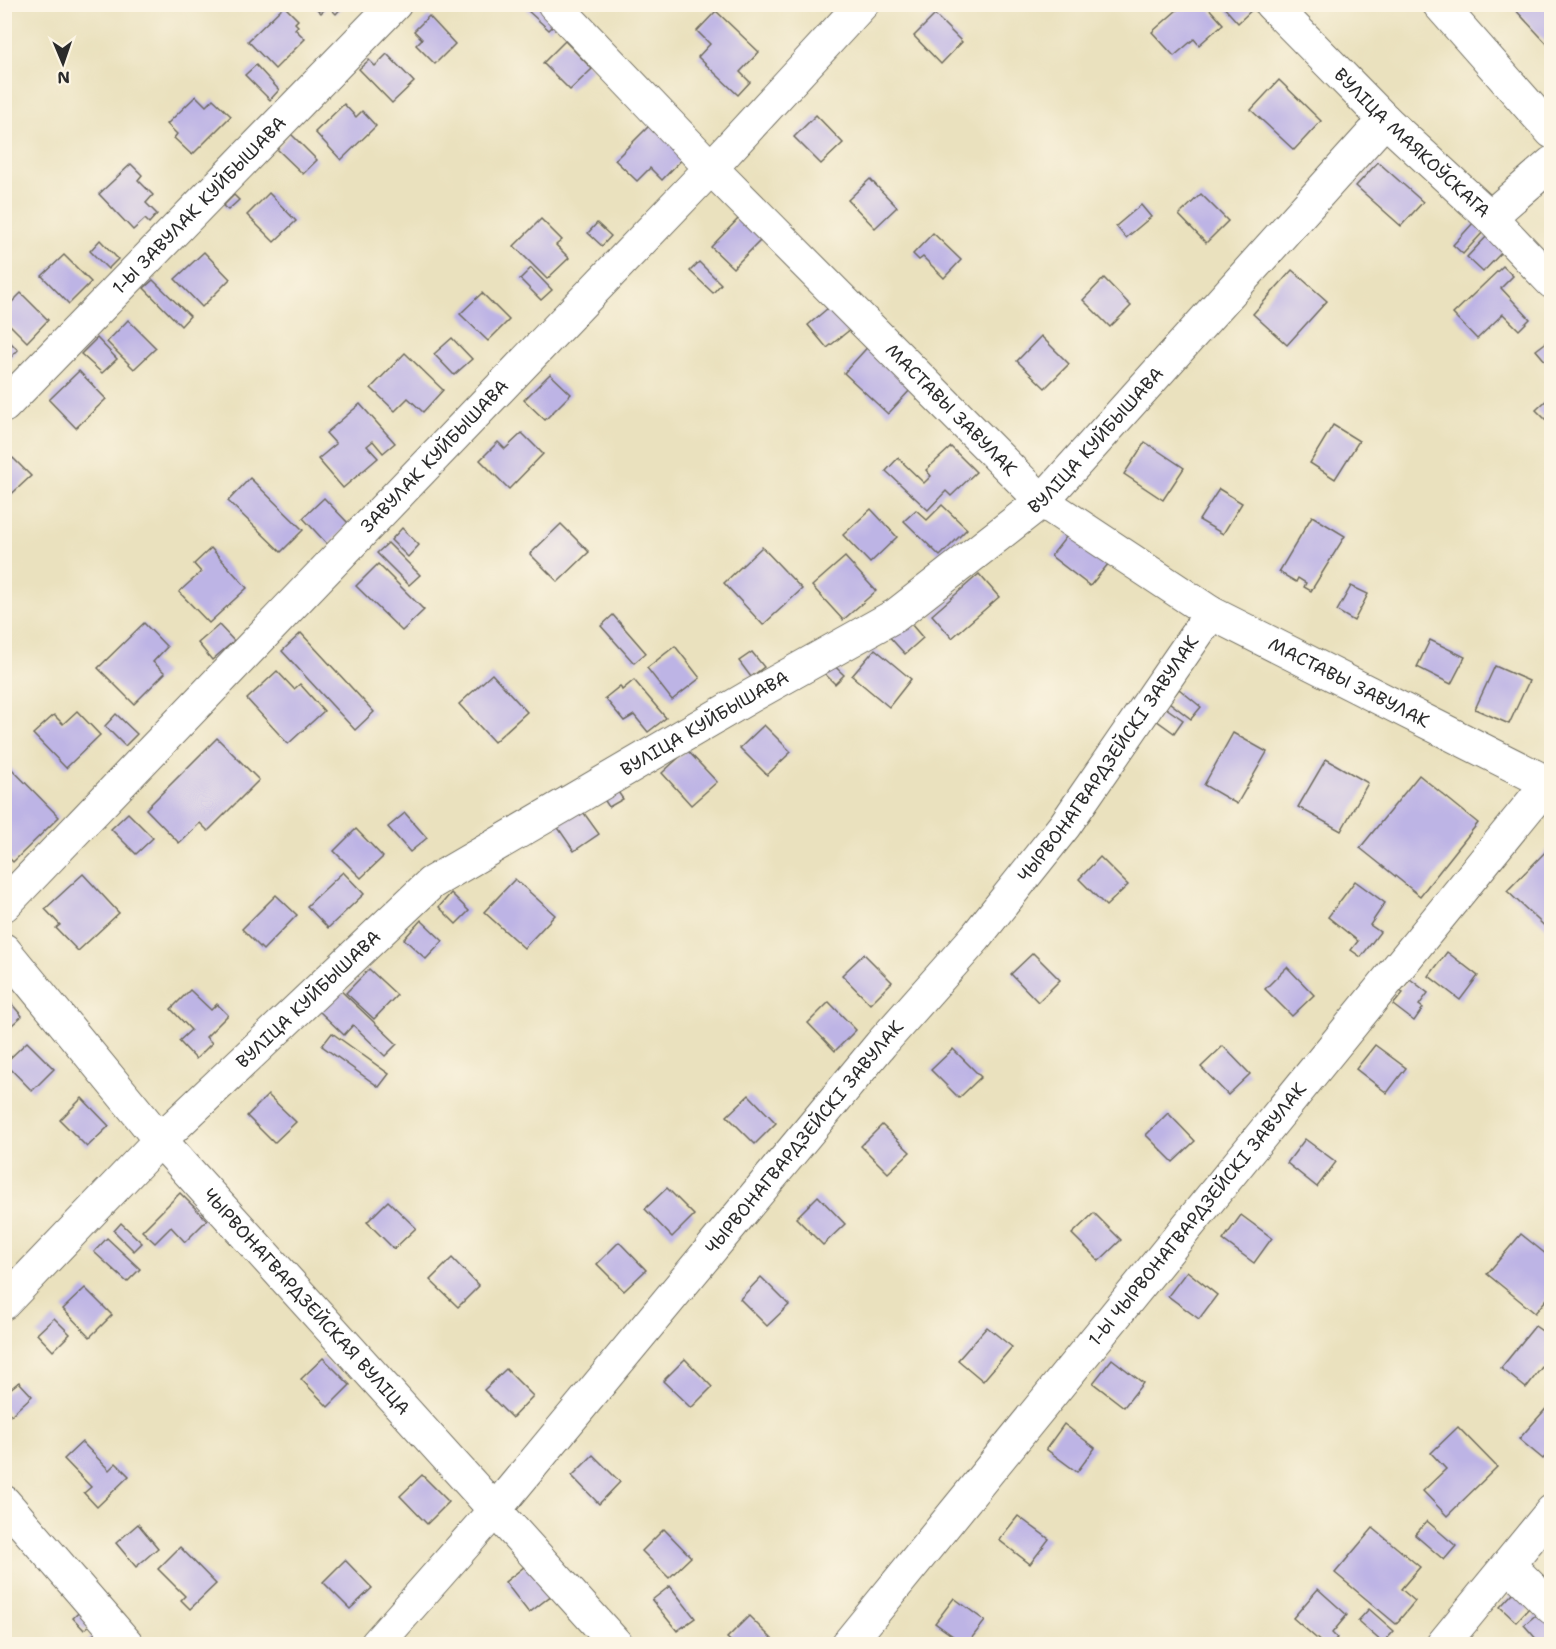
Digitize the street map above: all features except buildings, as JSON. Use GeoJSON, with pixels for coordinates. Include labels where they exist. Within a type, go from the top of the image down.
{"type":"FeatureCollection","features":[{"type":"Feature","properties":{"kind":"street","name":"1-Ы ЗАВУЛАК КУЙБЫШАВА"},"geometry":{"type":"LineString","coordinates":[[4,406],[395,4]]}},
{"type":"Feature","properties":{"kind":"street","name":"МАСТАВЫ ЗАВУЛАК"},"geometry":{"type":"LineString","coordinates":[[554,4],[711,168],[1042,501],[1211,613],[1550,784]]}},
{"type":"Feature","properties":{"kind":"street","name":"ЗАВУЛАК КУЙБЫШАВА"},"geometry":{"type":"LineString","coordinates":[[4,905],[711,168],[862,4]]}},
{"type":"Feature","properties":{"kind":"street","name":"ВУЛІЦА МАЯКОЎСКАГА"},"geometry":{"type":"LineString","coordinates":[[1271,4],[1385,120],[1490,217],[1551,282]]}},
{"type":"Feature","properties":{"kind":"street"},"geometry":{"type":"LineString","coordinates":[[1439,4],[1551,132]]}},
{"type":"Feature","properties":{"kind":"street","name":"ВУЛІЦА КУЙБЫШАВА"},"geometry":{"type":"LineString","coordinates":[[4,1303],[160,1140],[431,883],[751,696],[896,615],[1042,501],[1385,120]]}},
{"type":"Feature","properties":{"kind":"street"},"geometry":{"type":"LineString","coordinates":[[1490,217],[1551,163]]}},
{"type":"Feature","properties":{"kind":"street","name":"ЧЫРВОНАГВАРДЗЕЙСКІ ЗАВУЛАК"},"geometry":{"type":"LineString","coordinates":[[377,1644],[494,1511],[881,1044],[975,938],[1065,825],[1211,613]]}},
{"type":"Feature","properties":{"kind":"street","name":"1-Ы ЧЫРВОНАГВАРДЗЕЙСКІ ЗАВУЛАК"},"geometry":{"type":"LineString","coordinates":[[848,1644],[1550,784]]}},
{"type":"Feature","properties":{"kind":"street","name":"ЧЫРВОНАГВАРДЗЕЙСКАЯ ВУЛІЦА"},"geometry":{"type":"LineString","coordinates":[[4,950],[160,1140],[616,1644]]}},
{"type":"Feature","properties":{"kind":"street"},"geometry":{"type":"LineString","coordinates":[[4,1502],[127,1644]]}},
{"type":"Feature","properties":{"kind":"street"},"geometry":{"type":"LineString","coordinates":[[1443,1644],[1551,1511]]}},
{"type":"Feature","properties":{"kind":"street"},"geometry":{"type":"LineString","coordinates":[[1509,1565],[1551,1608]]}}]}
